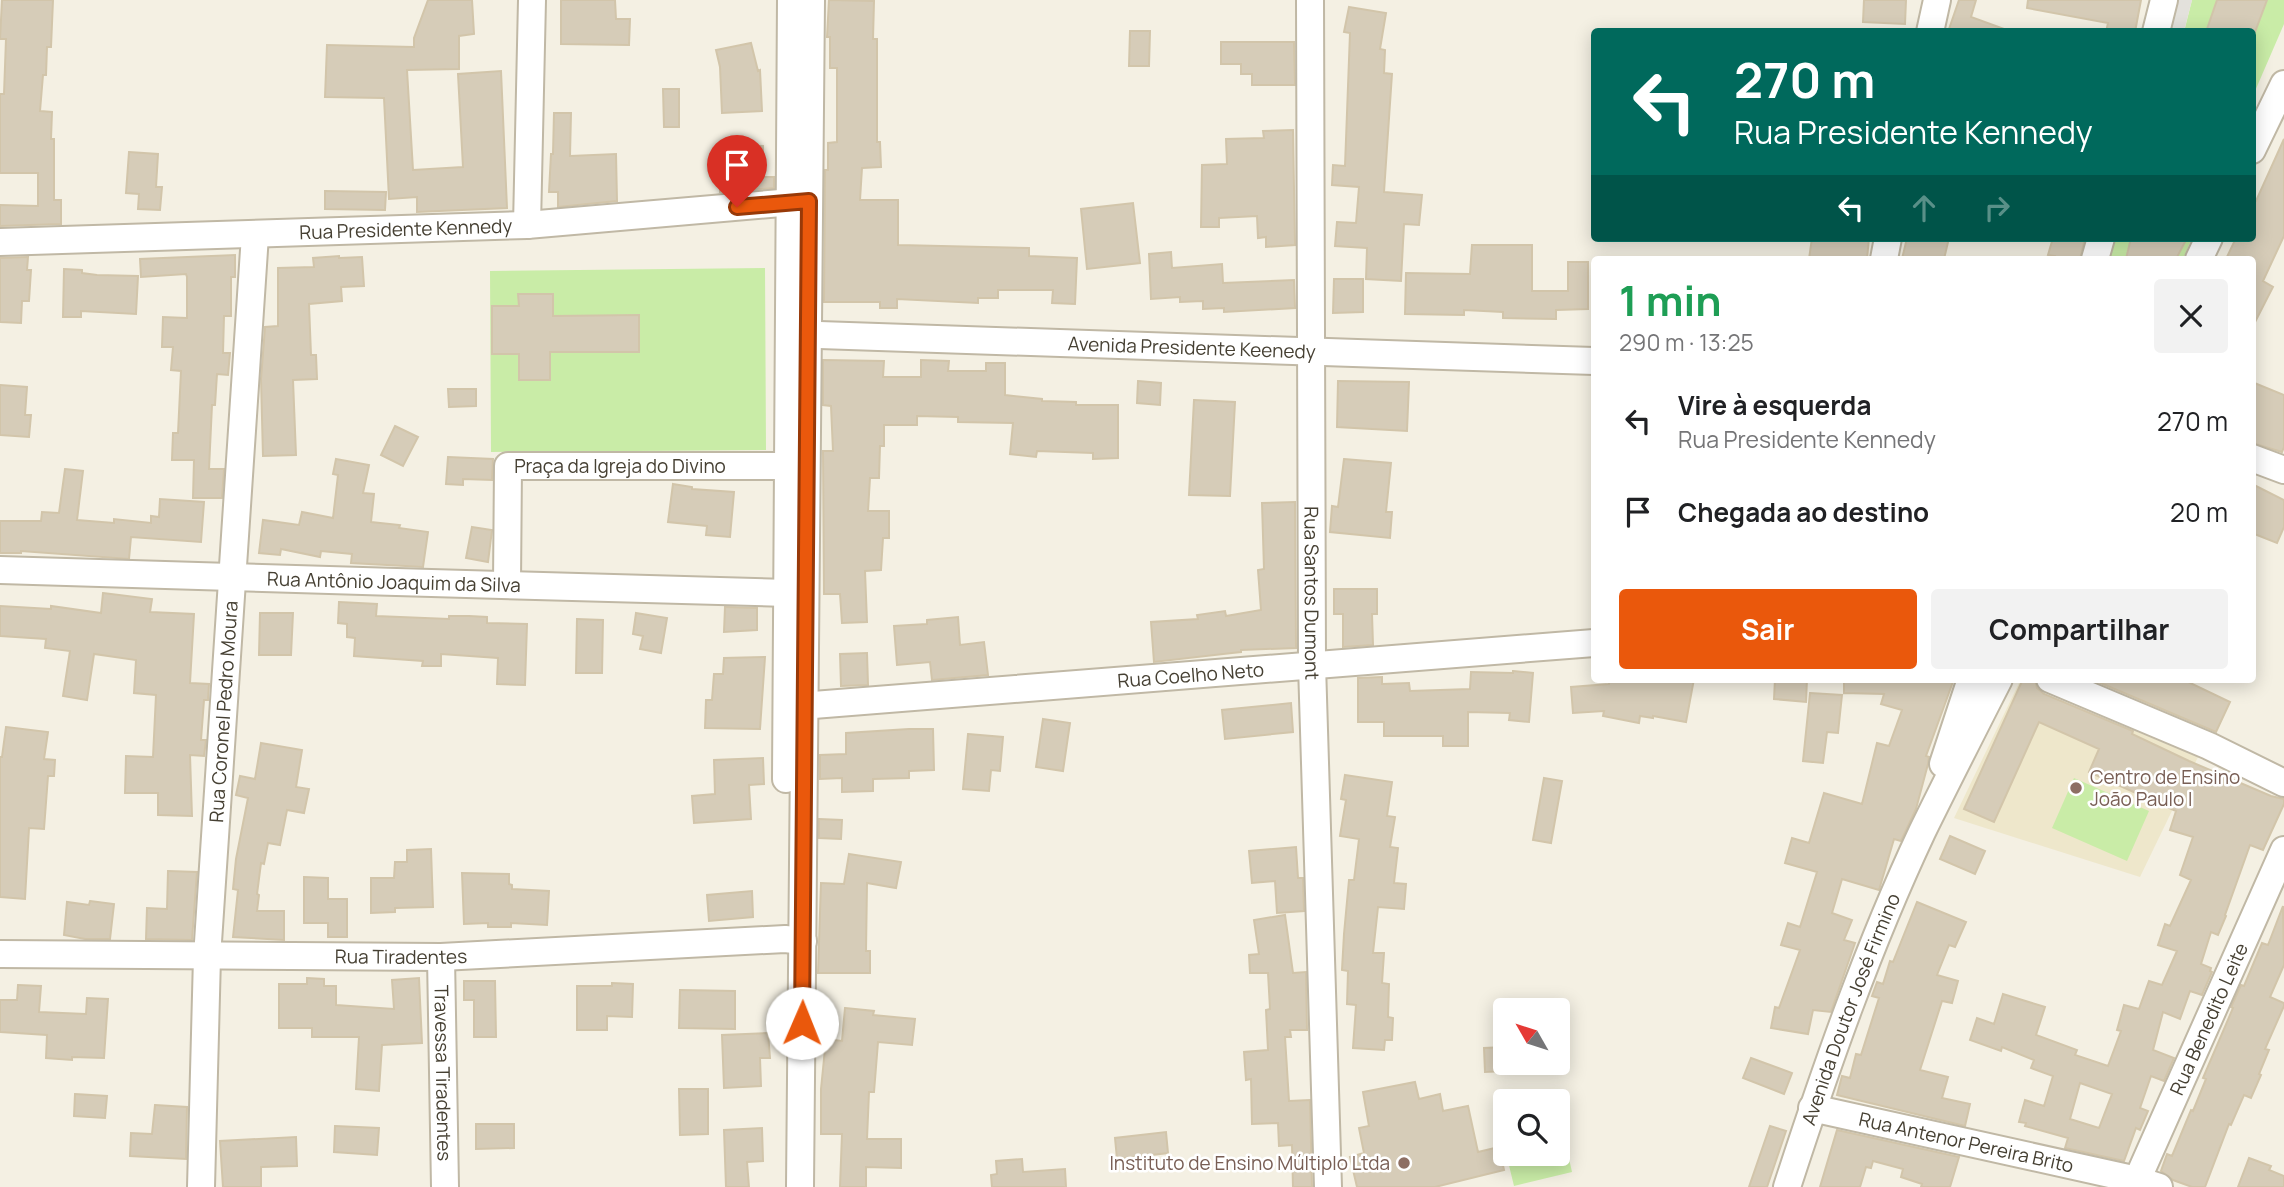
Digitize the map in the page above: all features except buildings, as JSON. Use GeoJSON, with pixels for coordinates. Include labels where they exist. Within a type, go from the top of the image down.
{"type":"FeatureCollection","features":[{"type":"Feature","properties":{"kind":"street"},"geometry":{"type":"LineString","coordinates":[[527,225],[532,0]]}},
{"type":"Feature","properties":{"kind":"street"},"geometry":{"type":"LineString","coordinates":[[790,0],[799,202]]}},
{"type":"Feature","properties":{"kind":"street"},"geometry":{"type":"LineString","coordinates":[[800,1187],[794,940],[799,202],[811,0]]}},
{"type":"Feature","properties":{"kind":"street","name":"Rua Santos Dumont"},"geometry":{"type":"LineString","coordinates":[[1310,0],[1312,665],[1328,1187]]}},
{"type":"Feature","properties":{"kind":"street"},"geometry":{"type":"LineString","coordinates":[[1931,28],[1937,0]]}},
{"type":"Feature","properties":{"kind":"street"},"geometry":{"type":"LineString","coordinates":[[2157,28],[2164,0]]}},
{"type":"Feature","properties":{"kind":"street"},"geometry":{"type":"LineString","coordinates":[[2256,141],[2284,84]]}},
{"type":"Feature","properties":{"kind":"street","name":"Rua Presidente Kennedy"},"geometry":{"type":"LineString","coordinates":[[0,242],[527,225],[799,202]]}},
{"type":"Feature","properties":{"kind":"street","name":"Rua Coronel Pedro Moura"},"geometry":{"type":"LineString","coordinates":[[201,1187],[207,957],[255,235]]}},
{"type":"Feature","properties":{"kind":"street","name":"Avenida Presidente Keenedy"},"geometry":{"type":"LineString","coordinates":[[798,326],[1310,343],[1591,361]]}},
{"type":"Feature","properties":{"kind":"street","name":"Avenida Presidente Keenedy"},"geometry":{"type":"LineString","coordinates":[[1310,343],[1591,343]]}},
{"type":"Feature","properties":{"kind":"street"},"geometry":{"type":"LineString","coordinates":[[2256,460],[2284,470]]}},
{"type":"Feature","properties":{"kind":"street","name":"Praça da Igreja do Divino"},"geometry":{"type":"LineString","coordinates":[[507,583],[508,466],[797,466]]}},
{"type":"Feature","properties":{"kind":"street"},"geometry":{"type":"LineString","coordinates":[[795,706],[787,593],[797,466]]}},
{"type":"Feature","properties":{"kind":"street","name":"Rua Antônio Joaquim da Silva"},"geometry":{"type":"LineString","coordinates":[[0,570],[232,579],[507,583],[787,593]]}},
{"type":"Feature","properties":{"kind":"street","name":"Rua Coelho Neto"},"geometry":{"type":"LineString","coordinates":[[795,706],[1591,643]]}},
{"type":"Feature","properties":{"kind":"street","name":"Avenida Doutor José Firmino"},"geometry":{"type":"LineString","coordinates":[[1922,834],[1970,683]]}},
{"type":"Feature","properties":{"kind":"street","name":"Avenida Doutor José Firmino"},"geometry":{"type":"LineString","coordinates":[[1787,1187],[1812,1108],[1864,967],[1922,834],[1997,683]]}},
{"type":"Feature","properties":{"kind":"street"},"geometry":{"type":"LineString","coordinates":[[2060,683],[2210,746],[2284,783]]}},
{"type":"Feature","properties":{"kind":"street","name":"Rua Benedito Leite"},"geometry":{"type":"LineString","coordinates":[[2144,1185],[2284,850]]}},
{"type":"Feature","properties":{"kind":"street"},"geometry":{"type":"LineString","coordinates":[[783,1187],[794,940]]}},
{"type":"Feature","properties":{"kind":"street","name":"Rua Tiradentes"},"geometry":{"type":"LineString","coordinates":[[0,954],[441,957],[794,940]]}},
{"type":"Feature","properties":{"kind":"street","name":"Travessa Tiradentes"},"geometry":{"type":"LineString","coordinates":[[441,957],[445,1187]]}},
{"type":"Feature","properties":{"kind":"street","name":"Rua Antenor Pereira Brito"},"geometry":{"type":"LineString","coordinates":[[1812,1108],[2144,1185]]}},
{"type":"Feature","properties":{"kind":"shaded area"},"geometry":{"type":"Polygon","coordinates":[[[2173,0],[2192,0],[2185,28],[2165,28],[2173,0]]]}},
{"type":"Feature","properties":{"kind":"shaded area","name":"Centro de Ensino João Paulo I"},"geometry":{"type":"Polygon","coordinates":[[[2019,683],[2198,757],[2140,877],[1954,818],[2019,683]]]}},
{"type":"Feature","properties":{"kind":"green space"},"geometry":{"type":"Polygon","coordinates":[[[2192,0],[2284,0],[2284,24],[2256,89],[2256,28],[2185,28],[2192,0]]]}},
{"type":"Feature","properties":{"kind":"green space"},"geometry":{"type":"Polygon","coordinates":[[[2108,242],[2190,242],[2184,256],[2105,256],[2108,242]]]}},
{"type":"Feature","properties":{"kind":"green space"},"geometry":{"type":"Polygon","coordinates":[[[765,268],[766,450],[491,452],[490,271],[765,268]]]}},
{"type":"Feature","properties":{"kind":"green space"},"geometry":{"type":"Polygon","coordinates":[[[2074,778],[2149,811],[2127,861],[2052,828],[2074,778]]]}},
{"type":"Feature","properties":{"kind":"green space"},"geometry":{"type":"Polygon","coordinates":[[[1570,1163],[1572,1172],[1514,1186],[1509,1166],[1570,1166],[1570,1163]]]}},
{"type":"Feature","properties":{"kind":"place","name":"Centro de Ensino João Paulo I"},"geometry":{"type":"Point","coordinates":[2076,788]}},
{"type":"Feature","properties":{"kind":"place","name":"Instituto de Ensino Múltiplo Ltda"},"geometry":{"type":"Point","coordinates":[1404,1163]}},
{"type":"Feature","properties":{"kind":"route"},"geometry":{"type":"LineString","coordinates":[[737,207],[809,201],[802,1023]]}}]}
